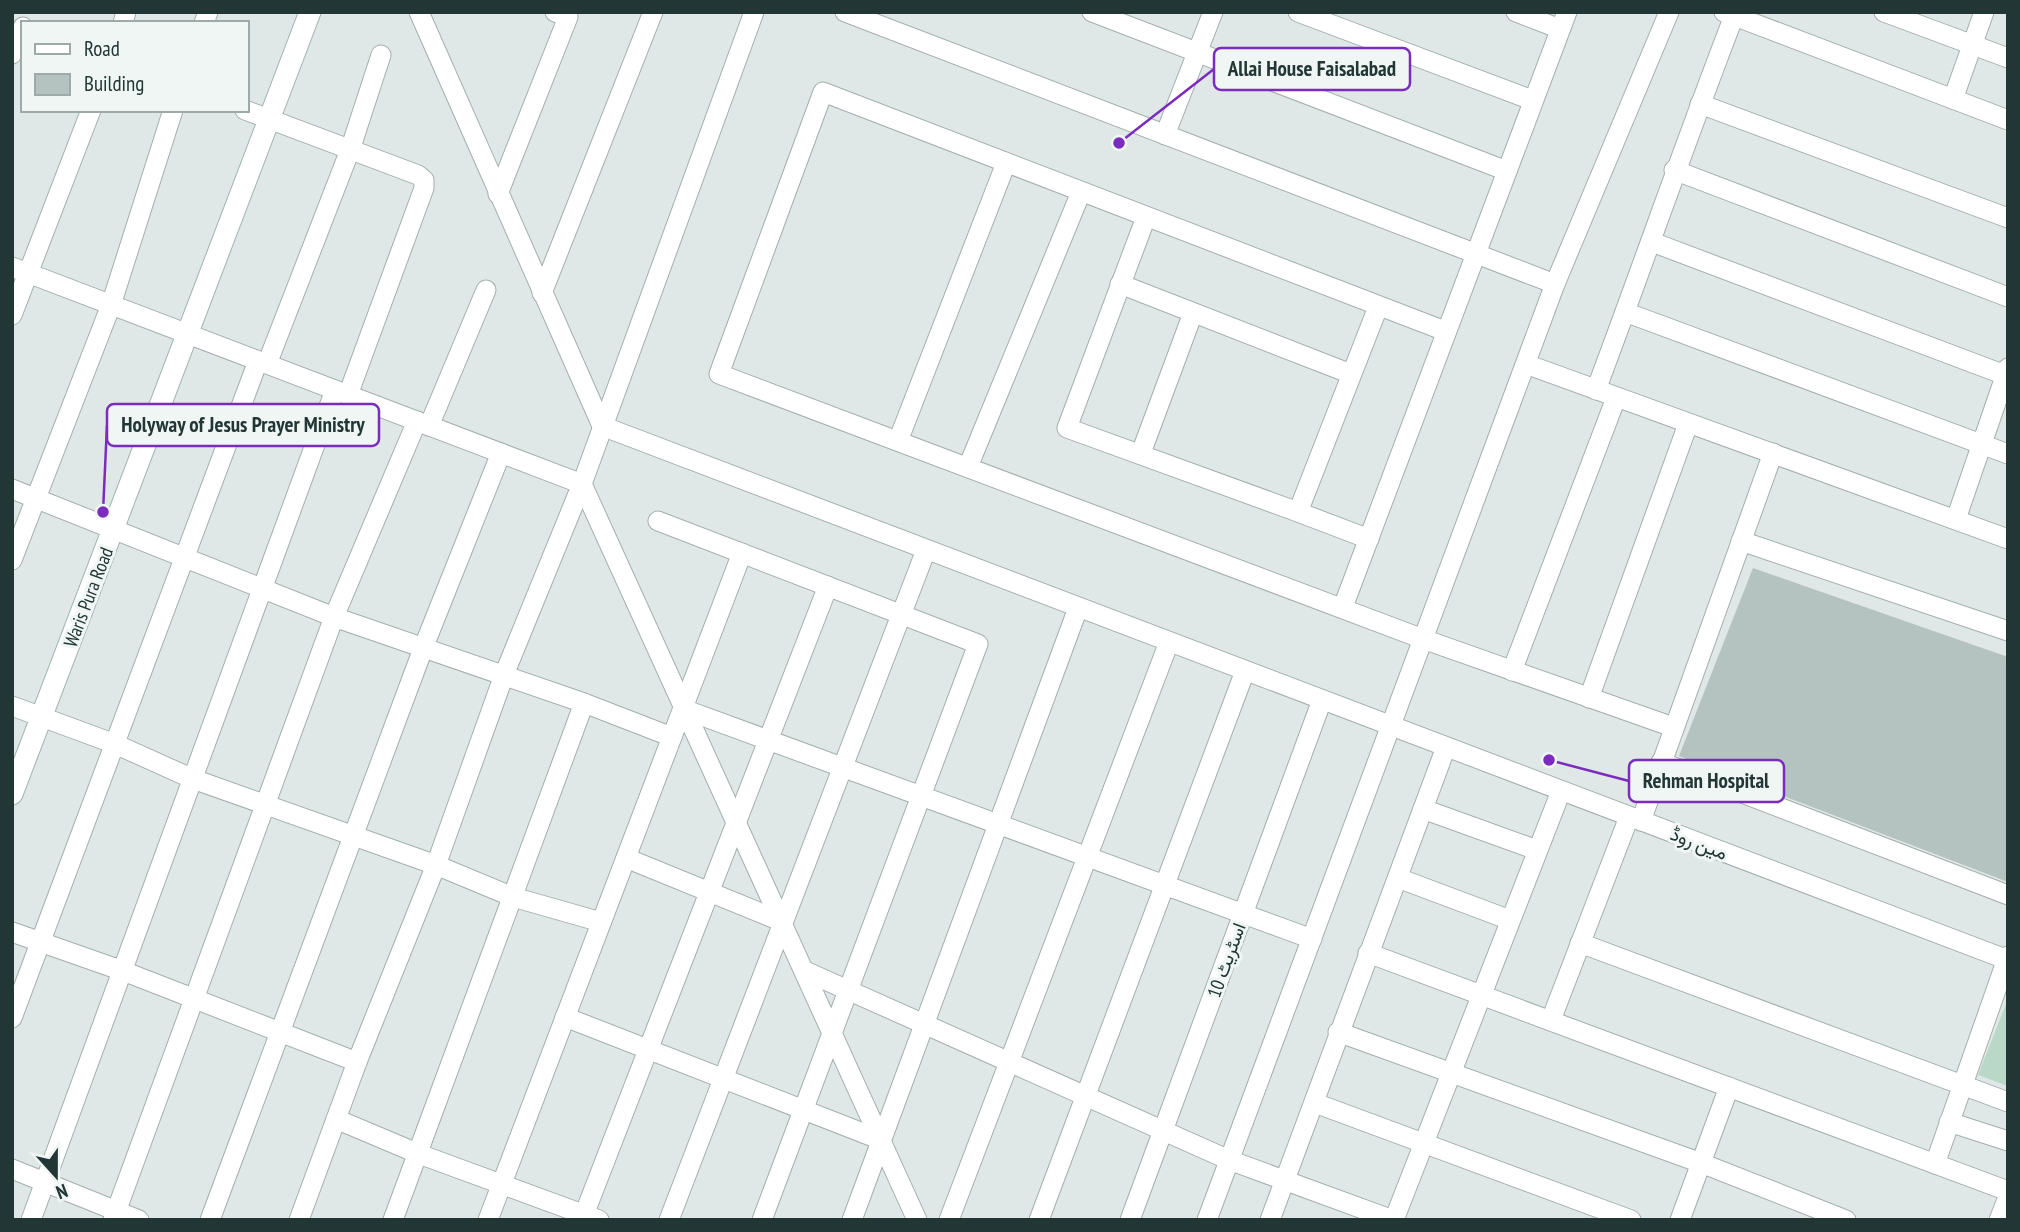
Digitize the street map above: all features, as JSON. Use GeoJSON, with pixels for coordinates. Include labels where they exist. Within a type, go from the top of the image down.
{"type":"FeatureCollection","features":[{"type":"Feature","properties":{"kind":"main road","name":"Waris Pura Road"},"geometry":{"type":"LineString","coordinates":[[12,794],[192,328],[310,12]]}},
{"type":"Feature","properties":{"kind":"street"},"geometry":{"type":"LineString","coordinates":[[419,12],[602,426]]}},
{"type":"Feature","properties":{"kind":"street"},"geometry":{"type":"LineString","coordinates":[[498,194],[568,18],[555,12]]}},
{"type":"Feature","properties":{"kind":"street"},"geometry":{"type":"LineString","coordinates":[[542,293],[653,12]]}},
{"type":"Feature","properties":{"kind":"street"},"geometry":{"type":"LineString","coordinates":[[299,1220],[357,1062],[436,865],[504,675],[582,484],[754,12]]}},
{"type":"Feature","properties":{"kind":"street"},"geometry":{"type":"LineString","coordinates":[[1092,12],[1507,171]]}},
{"type":"Feature","properties":{"kind":"street"},"geometry":{"type":"LineString","coordinates":[[1165,135],[1213,12]]}},
{"type":"Feature","properties":{"kind":"street"},"geometry":{"type":"LineString","coordinates":[[1298,12],[1532,100]]}},
{"type":"Feature","properties":{"kind":"street"},"geometry":{"type":"LineString","coordinates":[[1343,607],[1564,21],[1516,12]]}},
{"type":"Feature","properties":{"kind":"street"},"geometry":{"type":"LineString","coordinates":[[1207,1220],[1555,284],[1669,12]]}},
{"type":"Feature","properties":{"kind":"street"},"geometry":{"type":"LineString","coordinates":[[1884,12],[2008,58]]}},
{"type":"Feature","properties":{"kind":"street"},"geometry":{"type":"LineString","coordinates":[[1953,99],[1984,12]]}},
{"type":"Feature","properties":{"kind":"street"},"geometry":{"type":"LineString","coordinates":[[848,13],[1555,284]]}},
{"type":"Feature","properties":{"kind":"street"},"geometry":{"type":"LineString","coordinates":[[1596,390],[1652,242],[1674,170],[1700,104],[1729,14],[2008,120]]}},
{"type":"Feature","properties":{"kind":"street"},"geometry":{"type":"LineString","coordinates":[[12,54],[21,30]]}},
{"type":"Feature","properties":{"kind":"street"},"geometry":{"type":"LineString","coordinates":[[12,1018],[185,558],[350,150],[381,55]]}},
{"type":"Feature","properties":{"kind":"street"},"geometry":{"type":"LineString","coordinates":[[1445,331],[823,92],[719,374],[1423,639],[1673,727]]}},
{"type":"Feature","properties":{"kind":"street"},"geometry":{"type":"LineString","coordinates":[[1700,104],[2008,218]]}},
{"type":"Feature","properties":{"kind":"street"},"geometry":{"type":"LineString","coordinates":[[32,1220],[263,589],[424,188],[424,180],[418,175],[248,111]]}},
{"type":"Feature","properties":{"kind":"street"},"geometry":{"type":"LineString","coordinates":[[12,315],[20,270],[90,112]]}},
{"type":"Feature","properties":{"kind":"street"},"geometry":{"type":"LineString","coordinates":[[12,560],[111,304],[172,112]]}},
{"type":"Feature","properties":{"kind":"street"},"geometry":{"type":"LineString","coordinates":[[898,441],[1006,163]]}},
{"type":"Feature","properties":{"kind":"street"},"geometry":{"type":"LineString","coordinates":[[1674,170],[2008,297]]}},
{"type":"Feature","properties":{"kind":"street"},"geometry":{"type":"LineString","coordinates":[[968,467],[1081,192]]}},
{"type":"Feature","properties":{"kind":"street"},"geometry":{"type":"LineString","coordinates":[[1146,217],[1067,428],[1369,539]]}},
{"type":"Feature","properties":{"kind":"street"},"geometry":{"type":"LineString","coordinates":[[1652,242],[2007,372],[1956,519]]}},
{"type":"Feature","properties":{"kind":"street"},"geometry":{"type":"LineString","coordinates":[[20,270],[111,304],[192,328],[263,362],[582,484],[917,1220]]}},
{"type":"Feature","properties":{"kind":"street"},"geometry":{"type":"LineString","coordinates":[[1120,285],[1351,374]]}},
{"type":"Feature","properties":{"kind":"street"},"geometry":{"type":"LineString","coordinates":[[115,1215],[334,617],[486,290]]}},
{"type":"Feature","properties":{"kind":"street"},"geometry":{"type":"LineString","coordinates":[[1298,512],[1378,307]]}},
{"type":"Feature","properties":{"kind":"street"},"geometry":{"type":"LineString","coordinates":[[1625,312],[2008,454]]}},
{"type":"Feature","properties":{"kind":"street"},"geometry":{"type":"LineString","coordinates":[[1141,453],[1193,313]]}},
{"type":"Feature","properties":{"kind":"street"},"geometry":{"type":"LineString","coordinates":[[1526,364],[2008,539]]}},
{"type":"Feature","properties":{"kind":"street"},"geometry":{"type":"LineString","coordinates":[[1512,671],[1616,398]]}},
{"type":"Feature","properties":{"kind":"street"},"geometry":{"type":"LineString","coordinates":[[1590,698],[1688,424]]}},
{"type":"Feature","properties":{"kind":"street","name":"مین روڈ"},"geometry":{"type":"LineString","coordinates":[[602,426],[2007,959]]}},
{"type":"Feature","properties":{"kind":"street"},"geometry":{"type":"LineString","coordinates":[[210,1220],[424,646],[501,453]]}},
{"type":"Feature","properties":{"kind":"street"},"geometry":{"type":"LineString","coordinates":[[1551,1020],[1580,943],[1661,762],[1773,453]]}},
{"type":"Feature","properties":{"kind":"street"},"geometry":{"type":"LineString","coordinates":[[12,489],[334,617],[424,646],[672,737]]}},
{"type":"Feature","properties":{"kind":"street"},"geometry":{"type":"LineString","coordinates":[[658,521],[978,644],[762,1220]]}},
{"type":"Feature","properties":{"kind":"street"},"geometry":{"type":"LineString","coordinates":[[1741,541],[2008,631]]}},
{"type":"Feature","properties":{"kind":"street"},"geometry":{"type":"LineString","coordinates":[[669,1220],[926,550]]}},
{"type":"Feature","properties":{"kind":"street"},"geometry":{"type":"LineString","coordinates":[[488,1220],[742,553]]}},
{"type":"Feature","properties":{"kind":"street"},"geometry":{"type":"LineString","coordinates":[[336,1119],[589,1218],[649,1048],[828,586]]}},
{"type":"Feature","properties":{"kind":"street"},"geometry":{"type":"LineString","coordinates":[[852,1220],[1078,608]]}},
{"type":"Feature","properties":{"kind":"street"},"geometry":{"type":"LineString","coordinates":[[949,1220],[1169,642]]}},
{"type":"Feature","properties":{"kind":"street"},"geometry":{"type":"LineString","coordinates":[[1039,1220],[1245,671]]}},
{"type":"Feature","properties":{"kind":"street","name":"اسٹریٹ 10"},"geometry":{"type":"LineString","coordinates":[[1130,1220],[1322,701]]}},
{"type":"Feature","properties":{"kind":"street"},"geometry":{"type":"LineString","coordinates":[[394,1220],[584,703]]}},
{"type":"Feature","properties":{"kind":"street"},"geometry":{"type":"LineString","coordinates":[[12,706],[115,744],[193,779],[436,865],[513,897],[601,922]]}},
{"type":"Feature","properties":{"kind":"street"},"geometry":{"type":"LineString","coordinates":[[685,708],[1312,939]]}},
{"type":"Feature","properties":{"kind":"street"},"geometry":{"type":"LineString","coordinates":[[1270,1220],[1446,747]]}},
{"type":"Feature","properties":{"kind":"street"},"geometry":{"type":"LineString","coordinates":[[1661,762],[2008,894]]}},
{"type":"Feature","properties":{"kind":"street"},"geometry":{"type":"LineString","coordinates":[[805,971],[1230,1160],[1394,1220],[1560,791]]}},
{"type":"Feature","properties":{"kind":"street"},"geometry":{"type":"LineString","coordinates":[[1423,808],[1537,850]]}},
{"type":"Feature","properties":{"kind":"street"},"geometry":{"type":"LineString","coordinates":[[626,858],[783,922]]}},
{"type":"Feature","properties":{"kind":"street"},"geometry":{"type":"LineString","coordinates":[[1398,878],[1510,920]]}},
{"type":"Feature","properties":{"kind":"street"},"geometry":{"type":"LineString","coordinates":[[12,932],[123,971],[357,1062]]}},
{"type":"Feature","properties":{"kind":"street"},"geometry":{"type":"LineString","coordinates":[[1580,943],[2008,1102]]}},
{"type":"Feature","properties":{"kind":"street"},"geometry":{"type":"LineString","coordinates":[[1368,953],[2008,1191]]}},
{"type":"Feature","properties":{"kind":"street"},"geometry":{"type":"LineString","coordinates":[[1935,1164],[2007,959]]}},
{"type":"Feature","properties":{"kind":"street"},"geometry":{"type":"LineString","coordinates":[[565,1017],[724,1076],[881,1140]]}},
{"type":"Feature","properties":{"kind":"street"},"geometry":{"type":"LineString","coordinates":[[1338,1032],[1701,1163],[1846,1220]]}},
{"type":"Feature","properties":{"kind":"street"},"geometry":{"type":"LineString","coordinates":[[1680,1220],[1729,1087]]}},
{"type":"Feature","properties":{"kind":"street"},"geometry":{"type":"LineString","coordinates":[[1315,1103],[1631,1220]]}},
{"type":"Feature","properties":{"kind":"street"},"geometry":{"type":"LineString","coordinates":[[1949,1122],[2008,1141]]}},
{"type":"Feature","properties":{"kind":"street"},"geometry":{"type":"LineString","coordinates":[[12,1169],[115,1215],[139,1220]]}},
{"type":"Feature","properties":{"kind":"street"},"geometry":{"type":"LineString","coordinates":[[1999,1220],[2008,1197]]}},
{"type":"Feature","properties":{"kind":"green space"},"geometry":{"type":"Polygon","coordinates":[[[2008,999],[2008,1086],[1978,1075],[2008,999]]]}},
{"type":"Feature","properties":{"kind":"building"},"geometry":{"type":"Polygon","coordinates":[[[1753,568],[2008,657],[2008,882],[1679,756],[1753,568]]]}},
{"type":"Feature","properties":{"kind":"place","name":"Allai House Faisalabad"},"geometry":{"type":"Point","coordinates":[1119,143]}},
{"type":"Feature","properties":{"kind":"place","name":"Holyway of Jesus Prayer Ministry"},"geometry":{"type":"Point","coordinates":[103,512]}},
{"type":"Feature","properties":{"kind":"place","name":"Rehman Hospital"},"geometry":{"type":"Point","coordinates":[1549,760]}}]}
